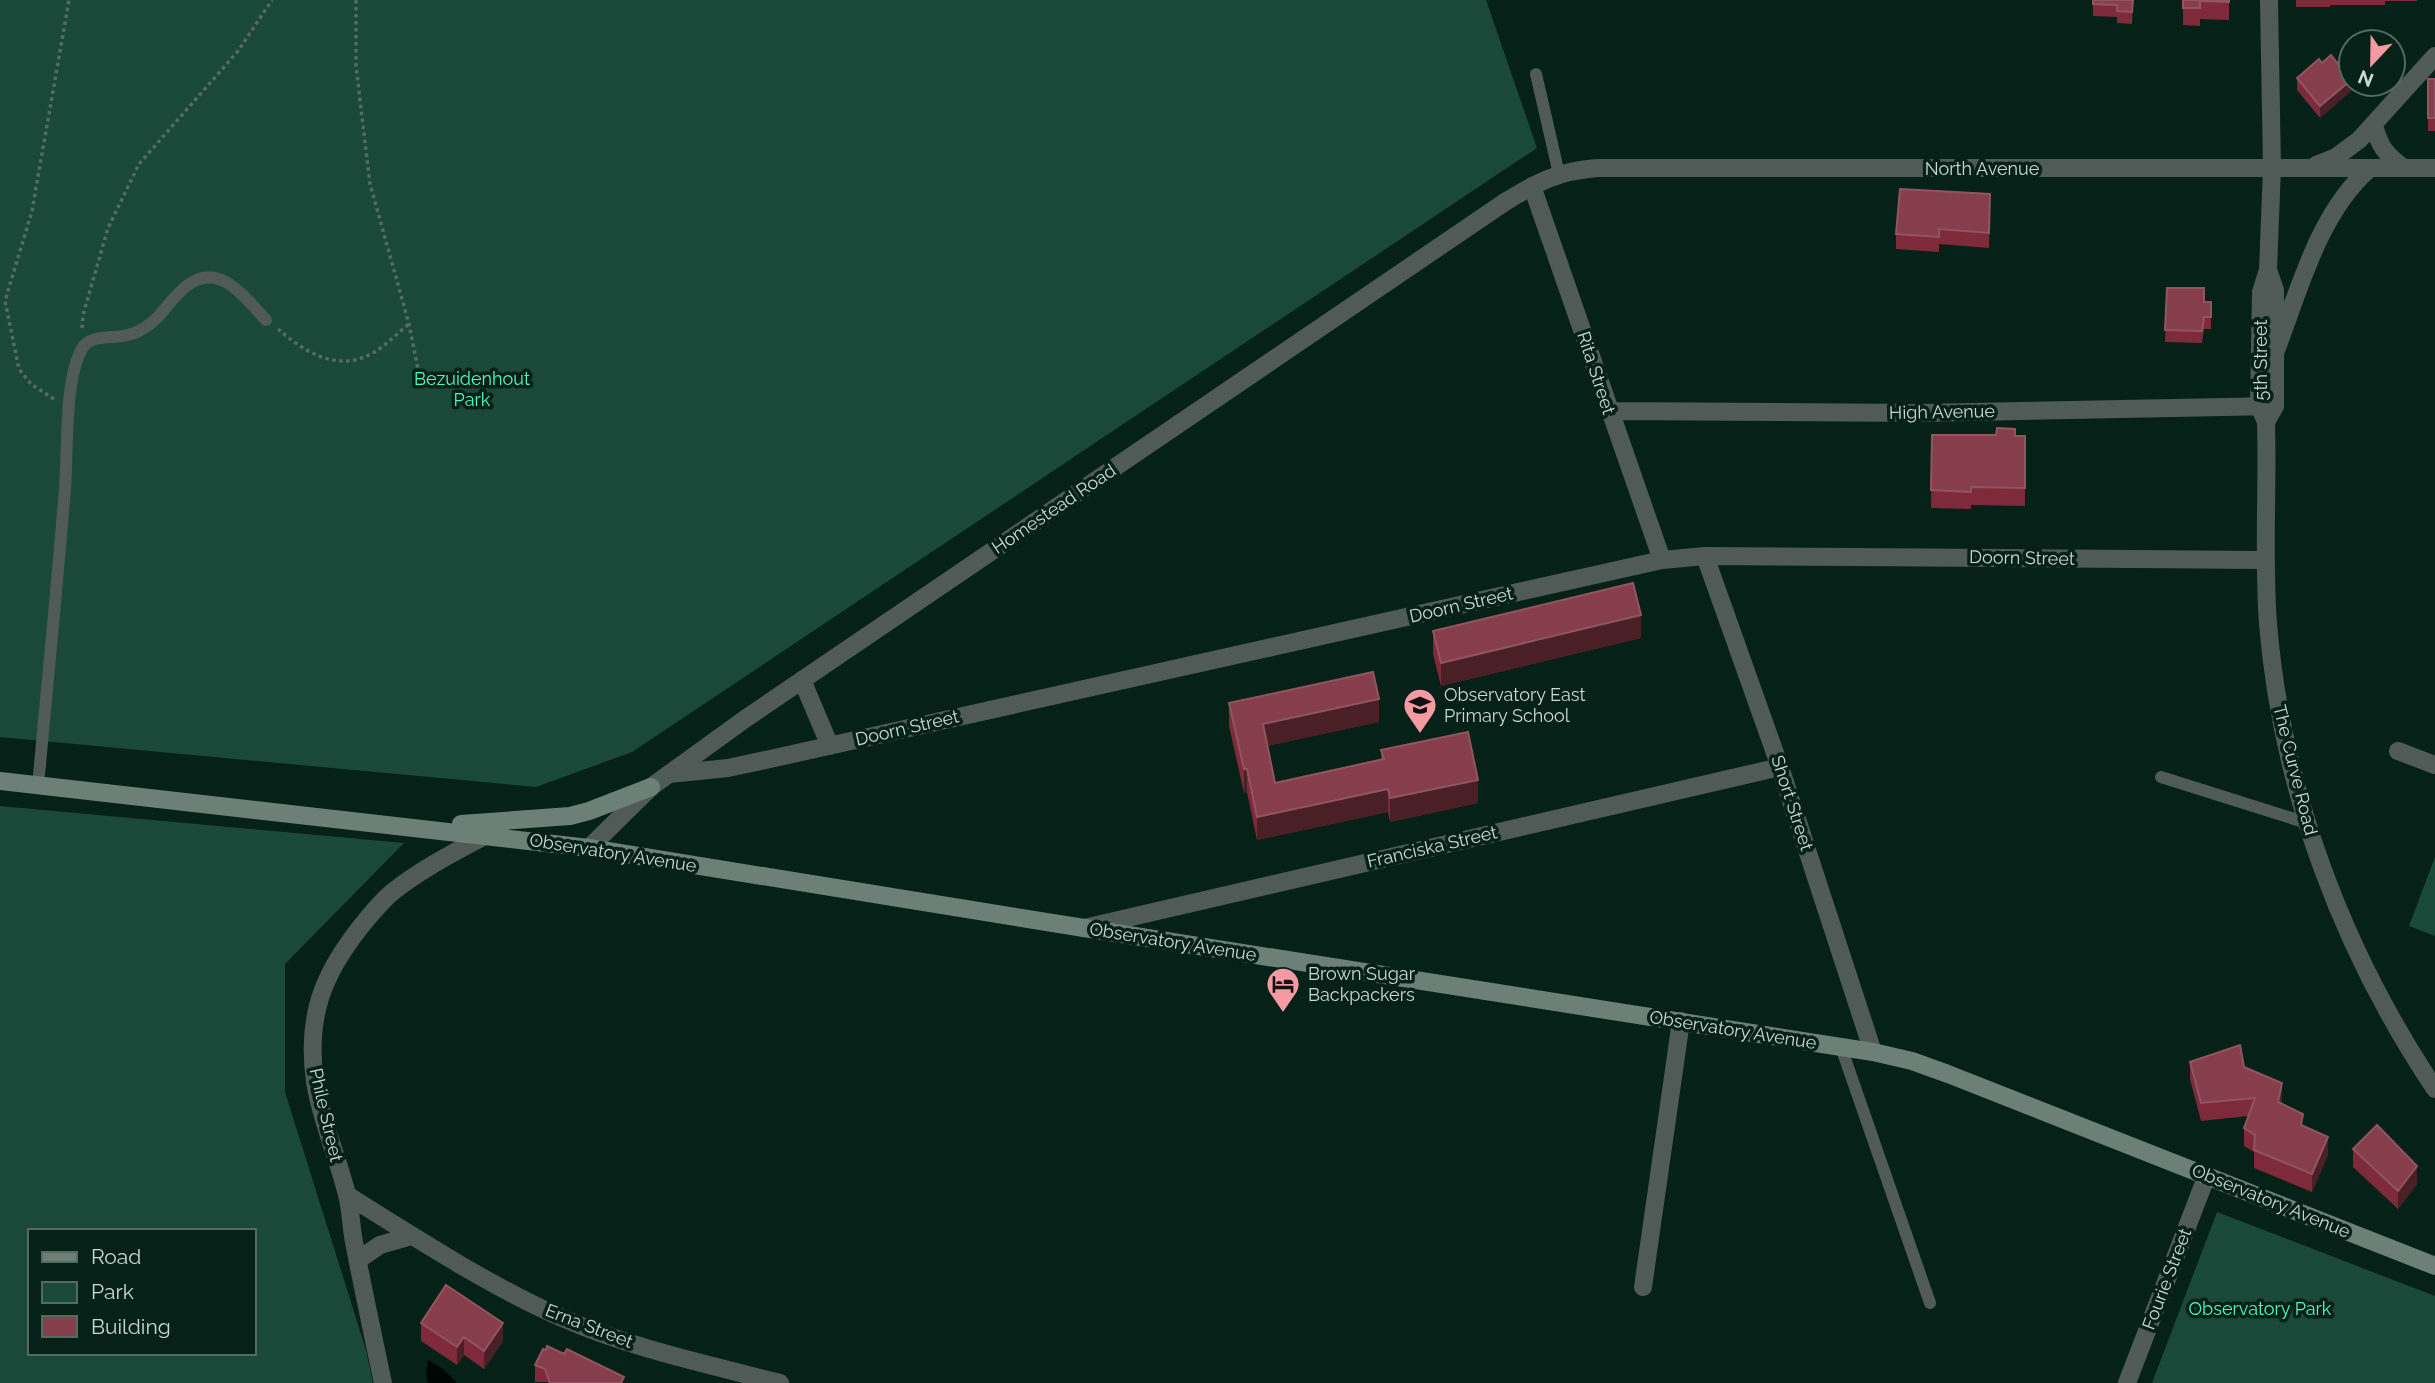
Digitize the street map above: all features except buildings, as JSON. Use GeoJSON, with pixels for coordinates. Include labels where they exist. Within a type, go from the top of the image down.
{"type":"FeatureCollection","features":[{"type":"Feature","properties":{"kind":"main road","name":"Observatory Avenue"},"geometry":{"type":"LineString","coordinates":[[0,781],[423,827],[589,848],[1873,1052],[1912,1061],[1948,1074],[2435,1266]]}},
{"type":"Feature","properties":{"kind":"main road"},"geometry":{"type":"LineString","coordinates":[[423,827],[570,816],[651,788]]}},
{"type":"Feature","properties":{"kind":"street","name":"5th Street"},"geometry":{"type":"LineString","coordinates":[[2267,411],[2261,292],[2269,270],[2272,168],[2269,0]]}},
{"type":"Feature","properties":{"kind":"street"},"geometry":{"type":"LineString","coordinates":[[2306,169],[2349,149],[2435,56]]}},
{"type":"Feature","properties":{"kind":"street"},"geometry":{"type":"LineString","coordinates":[[2374,124],[2379,144],[2404,168]]}},
{"type":"Feature","properties":{"kind":"street","name":"North Avenue"},"geometry":{"type":"LineString","coordinates":[[1532,186],[1559,174],[1597,168],[2435,168]]}},
{"type":"Feature","properties":{"kind":"street"},"geometry":{"type":"LineString","coordinates":[[2275,353],[2331,214],[2349,188],[2369,169]]}},
{"type":"Feature","properties":{"kind":"street","name":"Rita Street"},"geometry":{"type":"LineString","coordinates":[[1532,186],[1662,560]]}},
{"type":"Feature","properties":{"kind":"street","name":"Homestead Road"},"geometry":{"type":"LineString","coordinates":[[589,848],[651,788],[802,680],[1532,186]]}},
{"type":"Feature","properties":{"kind":"street","name":"5th Street"},"geometry":{"type":"LineString","coordinates":[[2267,411],[2275,353],[2275,290],[2269,270]]}},
{"type":"Feature","properties":{"kind":"street","name":"High Avenue"},"geometry":{"type":"LineString","coordinates":[[1609,411],[2267,411]]}},
{"type":"Feature","properties":{"kind":"street","name":"The Curve Road"},"geometry":{"type":"LineString","coordinates":[[2267,411],[2265,561],[2268,623],[2277,702],[2307,823],[2351,941],[2413,1057],[2435,1089]]}},
{"type":"Feature","properties":{"kind":"street","name":"Doorn Street"},"geometry":{"type":"LineString","coordinates":[[669,774],[728,768],[1662,560],[1705,556],[2265,561]]}},
{"type":"Feature","properties":{"kind":"street","name":"Short Street"},"geometry":{"type":"LineString","coordinates":[[1705,556],[1780,767],[1873,1052]]}},
{"type":"Feature","properties":{"kind":"street"},"geometry":{"type":"LineString","coordinates":[[802,680],[830,746]]}},
{"type":"Feature","properties":{"kind":"street"},"geometry":{"type":"LineString","coordinates":[[2398,751],[2435,765]]}},
{"type":"Feature","properties":{"kind":"street","name":"Franciska Street"},"geometry":{"type":"LineString","coordinates":[[1084,928],[1780,767]]}},
{"type":"Feature","properties":{"kind":"street","name":"Phile Street"},"geometry":{"type":"LineString","coordinates":[[383,1383],[347,1195],[315,1083],[312,1044],[315,1013],[322,988],[349,942],[393,891],[486,835]]}},
{"type":"Feature","properties":{"kind":"street"},"geometry":{"type":"LineString","coordinates":[[1643,1287],[1681,1021]]}},
{"type":"Feature","properties":{"kind":"street","name":"Fourie Street"},"geometry":{"type":"LineString","coordinates":[[2127,1383],[2207,1175]]}},
{"type":"Feature","properties":{"kind":"street","name":"Erna Street"},"geometry":{"type":"LineString","coordinates":[[347,1195],[411,1236],[560,1317],[617,1339],[708,1366],[780,1383]]}},
{"type":"Feature","properties":{"kind":"street"},"geometry":{"type":"LineString","coordinates":[[358,1260],[380,1245],[411,1236]]}},
{"type":"Feature","properties":{"kind":"lane"},"geometry":{"type":"LineString","coordinates":[[1536,74],[1559,174]]}},
{"type":"Feature","properties":{"kind":"lane"},"geometry":{"type":"LineString","coordinates":[[38,786],[65,487],[69,405],[79,355],[87,342],[94,339],[126,336],[146,328],[185,286],[201,278],[228,282],[266,320]]}},
{"type":"Feature","properties":{"kind":"lane"},"geometry":{"type":"LineString","coordinates":[[2161,778],[2307,823]]}},
{"type":"Feature","properties":{"kind":"lane"},"geometry":{"type":"LineString","coordinates":[[1841,1047],[1930,1303]]}},
{"type":"Feature","properties":{"kind":"path"},"geometry":{"type":"LineString","coordinates":[[69,0],[32,211],[5,301],[19,369],[31,384],[45,395],[69,405]]}},
{"type":"Feature","properties":{"kind":"path"},"geometry":{"type":"LineString","coordinates":[[87,342],[81,323],[108,228],[139,164],[238,51],[272,0]]}},
{"type":"Feature","properties":{"kind":"path"},"geometry":{"type":"LineString","coordinates":[[356,0],[356,66],[370,184],[409,324],[422,389]]}},
{"type":"Feature","properties":{"kind":"path"},"geometry":{"type":"LineString","coordinates":[[266,320],[302,348],[336,360],[362,358],[373,353],[409,324]]}},
{"type":"Feature","properties":{"kind":"green space","name":"Bezuidenhout Park"},"geometry":{"type":"Polygon","coordinates":[[[0,0],[1486,0],[1537,148],[632,752],[536,787],[0,737],[0,0]]]}},
{"type":"Feature","properties":{"kind":"green space"},"geometry":{"type":"Polygon","coordinates":[[[0,806],[404,843],[285,964],[285,1092],[366,1350],[373,1383],[0,1383],[0,806]]]}},
{"type":"Feature","properties":{"kind":"green space"},"geometry":{"type":"Polygon","coordinates":[[[2435,857],[2435,936],[2409,926],[2435,857]]]}},
{"type":"Feature","properties":{"kind":"green space","name":"Observatory Park"},"geometry":{"type":"Polygon","coordinates":[[[2217,1212],[2435,1296],[2435,1383],[2152,1383],[2217,1212]]]}},
{"type":"Feature","properties":{"kind":"shaded area"},"geometry":{"type":"Polygon","coordinates":[[[428,1360],[443,1369],[457,1383],[428,1383],[428,1360]]]}},
{"type":"Feature","properties":{"kind":"place","name":"Observatory East Primary School"},"geometry":{"type":"Point","coordinates":[1420,735]}},
{"type":"Feature","properties":{"kind":"place","name":"Brown Sugar Backpackers"},"geometry":{"type":"Point","coordinates":[1283,1014]}}]}
